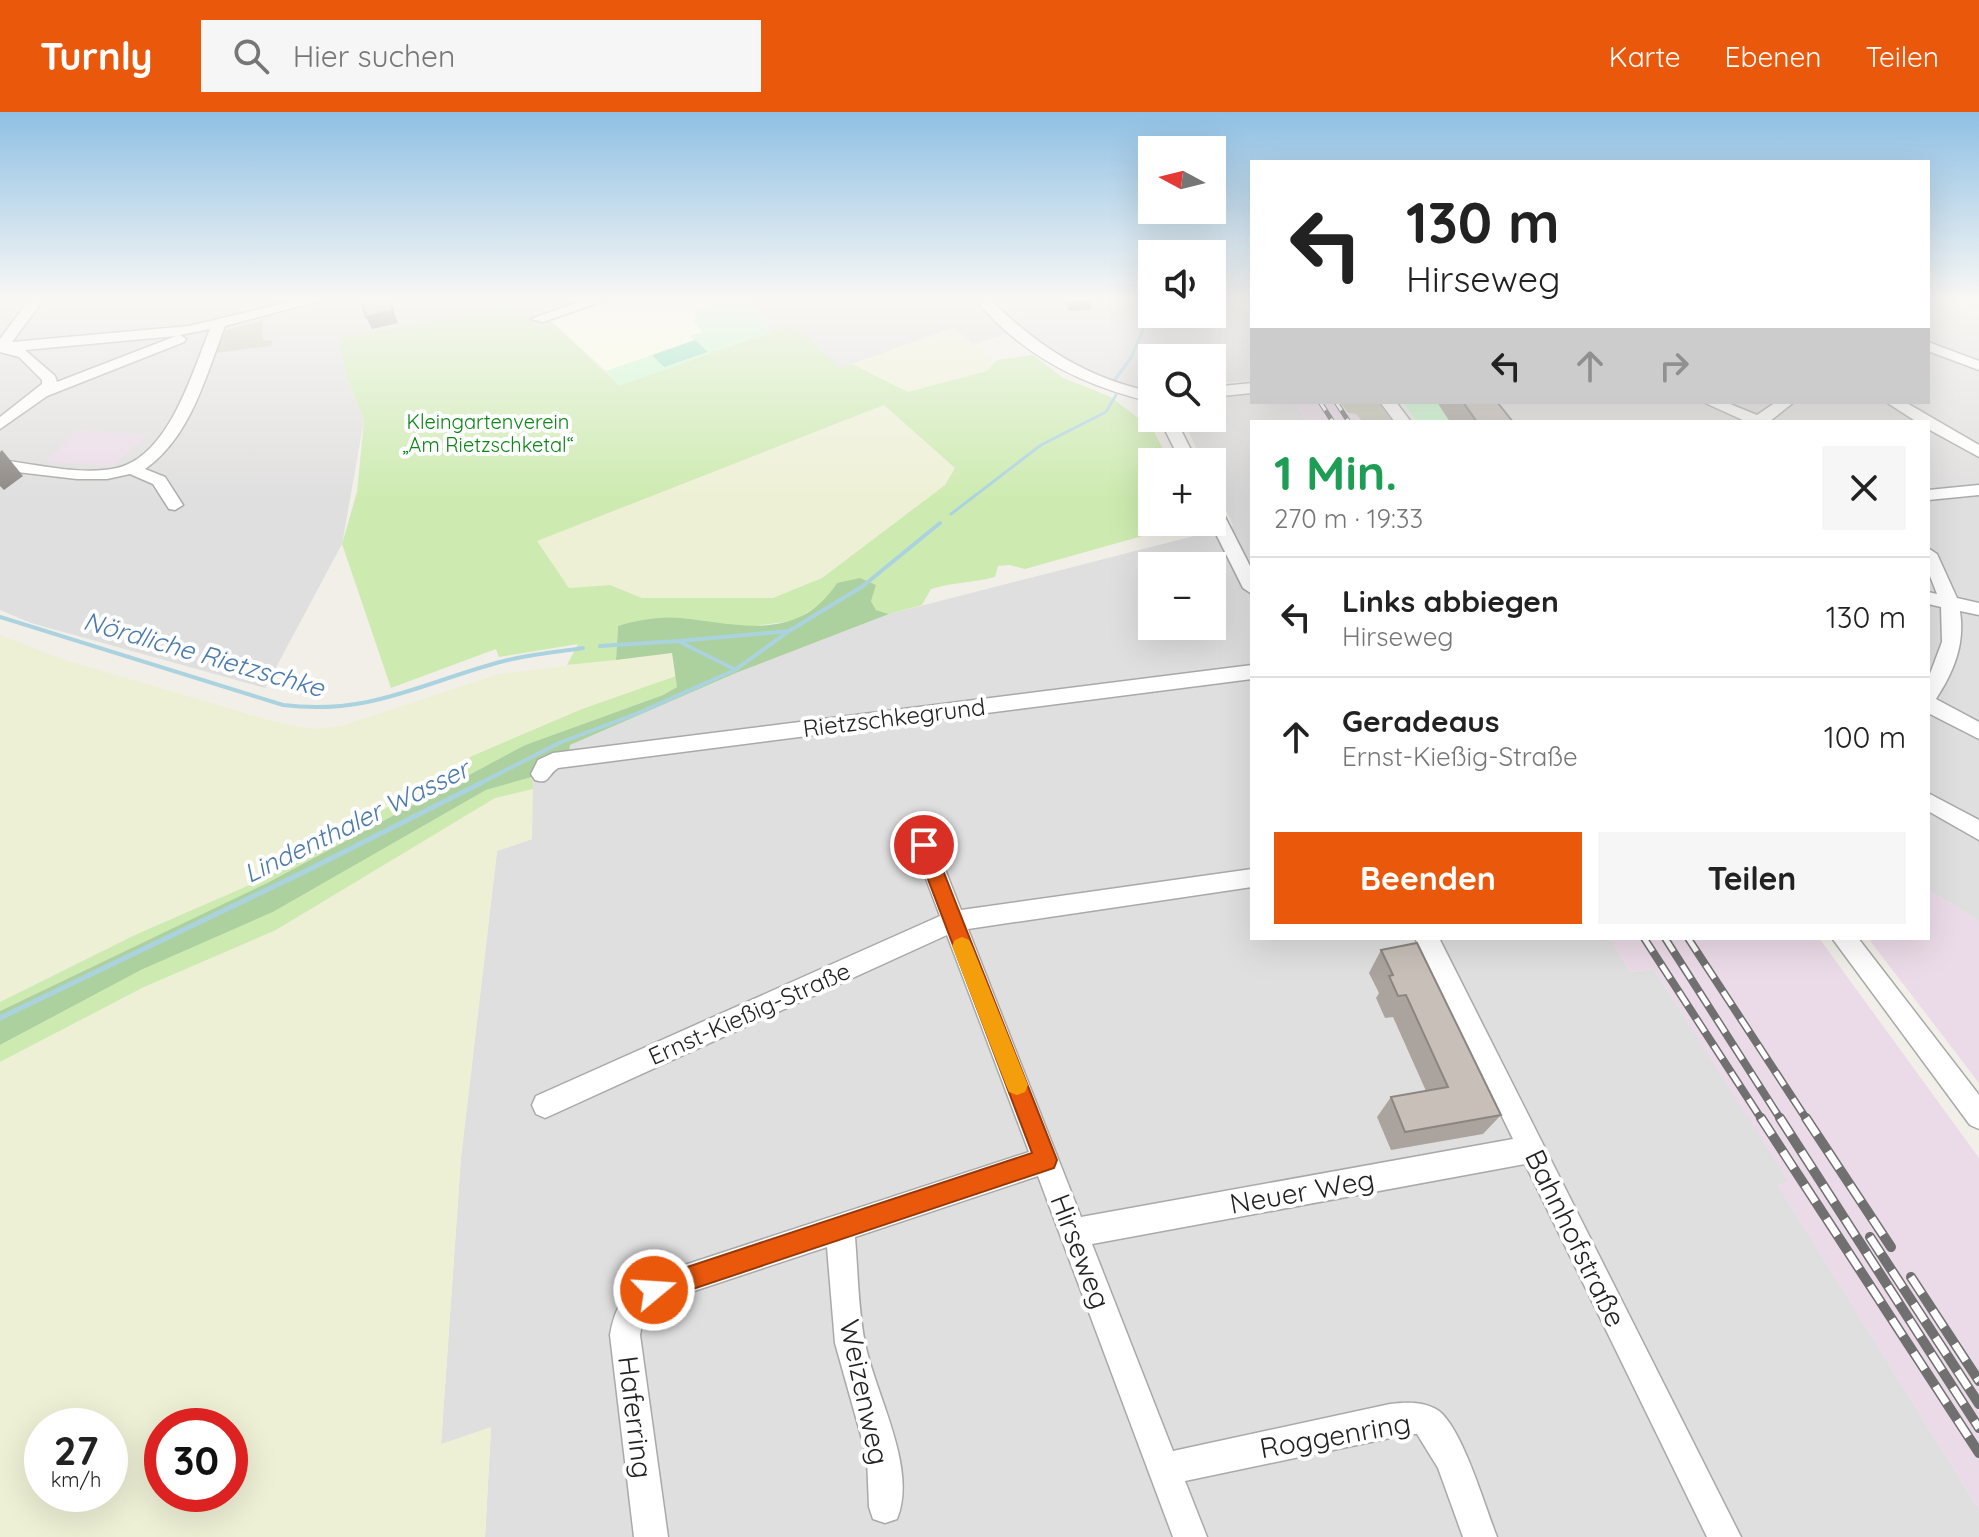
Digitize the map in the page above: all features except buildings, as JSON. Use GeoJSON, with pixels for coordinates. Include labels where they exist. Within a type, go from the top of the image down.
{"type":"FeatureCollection","features":[{"type":"Feature","properties":{"kind":"street"},"geometry":{"type":"LineString","coordinates":[[0,424],[49,385],[50,379],[37,366]]}},
{"type":"Feature","properties":{"kind":"street"},"geometry":{"type":"LineString","coordinates":[[42,393],[111,366]]}},
{"type":"Feature","properties":{"kind":"street"},"geometry":{"type":"LineString","coordinates":[[0,465],[96,474],[132,469],[150,459],[164,445],[202,366]]}},
{"type":"Feature","properties":{"kind":"street"},"geometry":{"type":"LineString","coordinates":[[1062,366],[1096,383],[1138,394]]}},
{"type":"Feature","properties":{"kind":"street"},"geometry":{"type":"LineString","coordinates":[[1226,391],[1250,388]]}},
{"type":"Feature","properties":{"kind":"street"},"geometry":{"type":"LineString","coordinates":[[1716,404],[1754,420]]}},
{"type":"Feature","properties":{"kind":"street"},"geometry":{"type":"LineString","coordinates":[[1762,420],[1783,404]]}},
{"type":"Feature","properties":{"kind":"street"},"geometry":{"type":"LineString","coordinates":[[1897,404],[1925,420]]}},
{"type":"Feature","properties":{"kind":"street"},"geometry":{"type":"LineString","coordinates":[[1930,423],[1979,452]]}},
{"type":"Feature","properties":{"kind":"street"},"geometry":{"type":"LineString","coordinates":[[132,469],[159,481],[175,505]]}},
{"type":"Feature","properties":{"kind":"street"},"geometry":{"type":"LineString","coordinates":[[1930,495],[1979,490]]}},
{"type":"Feature","properties":{"kind":"street"},"geometry":{"type":"LineString","coordinates":[[1226,536],[1250,584]]}},
{"type":"Feature","properties":{"kind":"street"},"geometry":{"type":"LineString","coordinates":[[1930,558],[1950,603],[1954,631],[1950,658],[1930,692]]}},
{"type":"Feature","properties":{"kind":"street"},"geometry":{"type":"LineString","coordinates":[[1930,598],[1979,609]]}},
{"type":"Feature","properties":{"kind":"street","name":"Rietzschkegrund"},"geometry":{"type":"LineString","coordinates":[[542,774],[545,766],[553,761],[1250,672]]}},
{"type":"Feature","properties":{"kind":"street"},"geometry":{"type":"LineString","coordinates":[[1930,705],[1979,731]]}},
{"type":"Feature","properties":{"kind":"street"},"geometry":{"type":"LineString","coordinates":[[1930,802],[1979,831]]}},
{"type":"Feature","properties":{"kind":"street"},"geometry":{"type":"LineString","coordinates":[[917,826],[953,921]]}},
{"type":"Feature","properties":{"kind":"street","name":"Ernst-Kießig-Straße"},"geometry":{"type":"LineString","coordinates":[[545,1105],[953,921],[1250,878]]}},
{"type":"Feature","properties":{"kind":"street","name":"Hirseweg"},"geometry":{"type":"LineString","coordinates":[[953,921],[1190,1537]]}},
{"type":"Feature","properties":{"kind":"street","name":"Bahnhofstraße"},"geometry":{"type":"LineString","coordinates":[[1428,940],[1724,1537]]}},
{"type":"Feature","properties":{"kind":"street"},"geometry":{"type":"LineString","coordinates":[[1846,940],[1979,1116]]}},
{"type":"Feature","properties":{"kind":"street","name":"Neuer Weg"},"geometry":{"type":"LineString","coordinates":[[1073,1233],[1532,1149]]}},
{"type":"Feature","properties":{"kind":"street","name":"Haferring"},"geometry":{"type":"LineString","coordinates":[[651,1537],[625,1335],[629,1310],[638,1299],[654,1290],[1046,1160]]}},
{"type":"Feature","properties":{"kind":"street","name":"Weizenweg"},"geometry":{"type":"LineString","coordinates":[[840,1229],[850,1343],[883,1457],[885,1507]]}},
{"type":"Feature","properties":{"kind":"street","name":"Roggenring"},"geometry":{"type":"LineString","coordinates":[[1164,1469],[1390,1420],[1411,1417],[1426,1420],[1440,1434],[1480,1537]]}},
{"type":"Feature","properties":{"kind":"shaded area"},"geometry":{"type":"Polygon","coordinates":[[[0,366],[344,366],[364,420],[342,544],[265,688],[31,623],[0,610],[0,366]]]}},
{"type":"Feature","properties":{"kind":"shaded area"},"geometry":{"type":"Polygon","coordinates":[[[602,366],[845,366],[841,368],[619,386],[602,366]]]}},
{"type":"Feature","properties":{"kind":"shaded area"},"geometry":{"type":"Polygon","coordinates":[[[602,366],[657,366],[616,379],[602,366]]]}},
{"type":"Feature","properties":{"kind":"shaded area"},"geometry":{"type":"Polygon","coordinates":[[[857,366],[991,366],[987,371],[908,392],[857,366]]]}},
{"type":"Feature","properties":{"kind":"shaded area"},"geometry":{"type":"Polygon","coordinates":[[[1070,366],[1138,366],[1138,389],[1070,366]]]}},
{"type":"Feature","properties":{"kind":"shaded area"},"geometry":{"type":"Polygon","coordinates":[[[1226,366],[1250,366],[1250,380],[1226,383],[1226,366]]]}},
{"type":"Feature","properties":{"kind":"shaded area"},"geometry":{"type":"Polygon","coordinates":[[[1930,366],[1979,366],[1979,822],[1930,793],[1930,420],[1499,420],[1487,404],[1930,404],[1930,366]]]}},
{"type":"Feature","properties":{"kind":"shaded area"},"geometry":{"type":"Polygon","coordinates":[[[1250,393],[1250,404],[1296,404],[1306,420],[1250,420],[1250,940],[1611,940],[1630,972],[1654,969],[1790,1182],[1778,1185],[1979,1509],[1979,1537],[485,1537],[491,1428],[441,1445],[461,1157],[497,851],[532,839],[532,777],[538,765],[568,754],[570,745],[736,673],[889,614],[1194,536],[1226,536],[1226,528],[1233,526],[1226,511],[1226,448],[1196,448],[1189,432],[1226,432],[1226,396],[1250,393]]]}},
{"type":"Feature","properties":{"kind":"shaded area"},"geometry":{"type":"Polygon","coordinates":[[[1296,404],[1341,404],[1347,413],[1356,414],[1361,420],[1306,420],[1296,404]]]}},
{"type":"Feature","properties":{"kind":"shaded area"},"geometry":{"type":"Polygon","coordinates":[[[1341,404],[1380,404],[1392,420],[1361,420],[1356,414],[1348,413],[1341,404]]]}},
{"type":"Feature","properties":{"kind":"shaded area"},"geometry":{"type":"Polygon","coordinates":[[[885,405],[955,468],[945,485],[822,578],[773,598],[642,598],[610,585],[569,588],[536,541],[885,405]]]}},
{"type":"Feature","properties":{"kind":"shaded area"},"geometry":{"type":"Polygon","coordinates":[[[79,430],[147,435],[113,466],[45,461],[79,430]]]}},
{"type":"Feature","properties":{"kind":"shaded area"},"geometry":{"type":"Polygon","coordinates":[[[0,635],[62,659],[272,721],[312,729],[341,726],[499,674],[672,653],[676,676],[582,709],[472,756],[245,887],[137,934],[0,1002],[0,635]]]}},
{"type":"Feature","properties":{"kind":"shaded area"},"geometry":{"type":"Polygon","coordinates":[[[533,789],[532,839],[497,851],[461,1157],[441,1444],[491,1427],[485,1537],[0,1537],[0,1062],[144,987],[276,930],[495,797],[533,789]]]}},
{"type":"Feature","properties":{"kind":"shaded area"},"geometry":{"type":"Polygon","coordinates":[[[1930,807],[1979,837],[1979,921],[1930,891],[1930,807]]]}},
{"type":"Feature","properties":{"kind":"shaded area"},"geometry":{"type":"Polygon","coordinates":[[[1930,891],[1979,921],[1979,1083],[1870,940],[1930,940],[1930,891]]]}},
{"type":"Feature","properties":{"kind":"shaded area"},"geometry":{"type":"Polygon","coordinates":[[[1611,940],[1820,940],[1979,1158],[1979,1509],[1777,1184],[1789,1182],[1654,969],[1630,972],[1611,940]]]}},
{"type":"Feature","properties":{"kind":"green space","name":"Kleingartenverein „Am Rietzschketal“"},"geometry":{"type":"Polygon","coordinates":[[[344,366],[599,366],[619,385],[672,366],[857,366],[908,392],[987,371],[991,366],[1048,366],[1063,378],[1109,396],[1138,418],[1138,432],[1154,432],[1163,448],[1138,448],[1138,536],[1142,536],[1025,569],[998,566],[995,577],[931,589],[922,605],[889,614],[876,610],[871,601],[837,583],[826,601],[793,621],[740,628],[677,618],[618,626],[616,660],[567,665],[578,644],[499,657],[496,649],[391,688],[342,544],[357,492],[364,420],[344,366]],[[884,405],[537,541],[569,588],[610,585],[642,598],[773,598],[822,578],[945,485],[955,468],[884,405]]]}},
{"type":"Feature","properties":{"kind":"green space"},"geometry":{"type":"Polygon","coordinates":[[[619,366],[674,366],[619,386],[606,371],[619,366]]]}},
{"type":"Feature","properties":{"kind":"green space"},"geometry":{"type":"Polygon","coordinates":[[[1404,404],[1487,404],[1499,420],[1416,420],[1404,404]]]}},
{"type":"Feature","properties":{"kind":"green space"},"geometry":{"type":"Polygon","coordinates":[[[860,578],[876,585],[871,601],[876,610],[889,614],[736,673],[570,745],[569,754],[538,765],[532,777],[486,790],[273,912],[141,970],[0,1045],[0,1011],[267,883],[525,745],[663,695],[677,687],[672,653],[616,660],[618,626],[665,618],[745,625],[786,622],[804,615],[821,602],[837,583],[860,578]]]}},
{"type":"Feature","properties":{"kind":"green space"},"geometry":{"type":"Polygon","coordinates":[[[676,676],[677,687],[663,695],[525,745],[267,883],[0,1011],[0,1002],[137,934],[245,887],[472,756],[582,709],[676,676]]]}},
{"type":"Feature","properties":{"kind":"green space"},"geometry":{"type":"Polygon","coordinates":[[[532,777],[533,789],[495,798],[276,930],[144,987],[0,1062],[0,1045],[141,970],[273,912],[486,790],[532,777]]]}},
{"type":"Feature","properties":{"kind":"waterway","name":"Nördliche Rietzschke"},"geometry":{"type":"LineString","coordinates":[[1113,382],[1125,366]]}},
{"type":"Feature","properties":{"kind":"waterway","name":"Nördliche Rietzschke"},"geometry":{"type":"LineString","coordinates":[[951,514],[1041,445],[1106,412],[1116,395]]}},
{"type":"Feature","properties":{"kind":"waterway","name":"Nördliche Rietzschke"},"geometry":{"type":"LineString","coordinates":[[789,631],[863,586],[940,523]]}},
{"type":"Feature","properties":{"kind":"waterway","name":"Nördliche Rietzschke"},"geometry":{"type":"LineString","coordinates":[[0,617],[283,705],[314,707],[370,701],[504,661],[583,648]]}},
{"type":"Feature","properties":{"kind":"waterway","name":"Lindenthaler Wasser"},"geometry":{"type":"LineString","coordinates":[[477,785],[559,743],[636,714],[735,670],[789,631]]}},
{"type":"Feature","properties":{"kind":"waterway","name":"Nördliche Rietzschke"},"geometry":{"type":"LineString","coordinates":[[679,641],[789,631]]}},
{"type":"Feature","properties":{"kind":"waterway","name":"Nördliche Rietzschke"},"geometry":{"type":"LineString","coordinates":[[600,646],[678,641],[734,669]]}},
{"type":"Feature","properties":{"kind":"waterway","name":"Lindenthaler Wasser"},"geometry":{"type":"LineString","coordinates":[[0,1018],[481,783]]}},
{"type":"Feature","properties":{"kind":"railway"},"geometry":{"type":"LineString","coordinates":[[1321,404],[1332,420]]}},
{"type":"Feature","properties":{"kind":"railway"},"geometry":{"type":"LineString","coordinates":[[1337,404],[1348,420]]}},
{"type":"Feature","properties":{"kind":"railway"},"geometry":{"type":"LineString","coordinates":[[1645,940],[1762,1120]]}},
{"type":"Feature","properties":{"kind":"railway"},"geometry":{"type":"LineString","coordinates":[[1666,940],[1781,1120]]}},
{"type":"Feature","properties":{"kind":"railway"},"geometry":{"type":"LineString","coordinates":[[1689,940],[1807,1120]]}},
{"type":"Feature","properties":{"kind":"railway"},"geometry":{"type":"LineString","coordinates":[[1761,1118],[1979,1453]]}},
{"type":"Feature","properties":{"kind":"railway"},"geometry":{"type":"LineString","coordinates":[[1780,1118],[1979,1428]]}},
{"type":"Feature","properties":{"kind":"railway"},"geometry":{"type":"LineString","coordinates":[[1806,1118],[1891,1247]]}},
{"type":"Feature","properties":{"kind":"railway"},"geometry":{"type":"LineString","coordinates":[[1870,1237],[1979,1404]]}},
{"type":"Feature","properties":{"kind":"railway"},"geometry":{"type":"LineString","coordinates":[[1911,1277],[1979,1381]]}},
{"type":"Feature","properties":{"kind":"slow traffic"},"geometry":{"type":"LineString","coordinates":[[962,946],[1017,1085]]}},
{"type":"Feature","properties":{"kind":"route"},"geometry":{"type":"LineString","coordinates":[[654,1290],[1046,1160],[924,845]]}}]}
